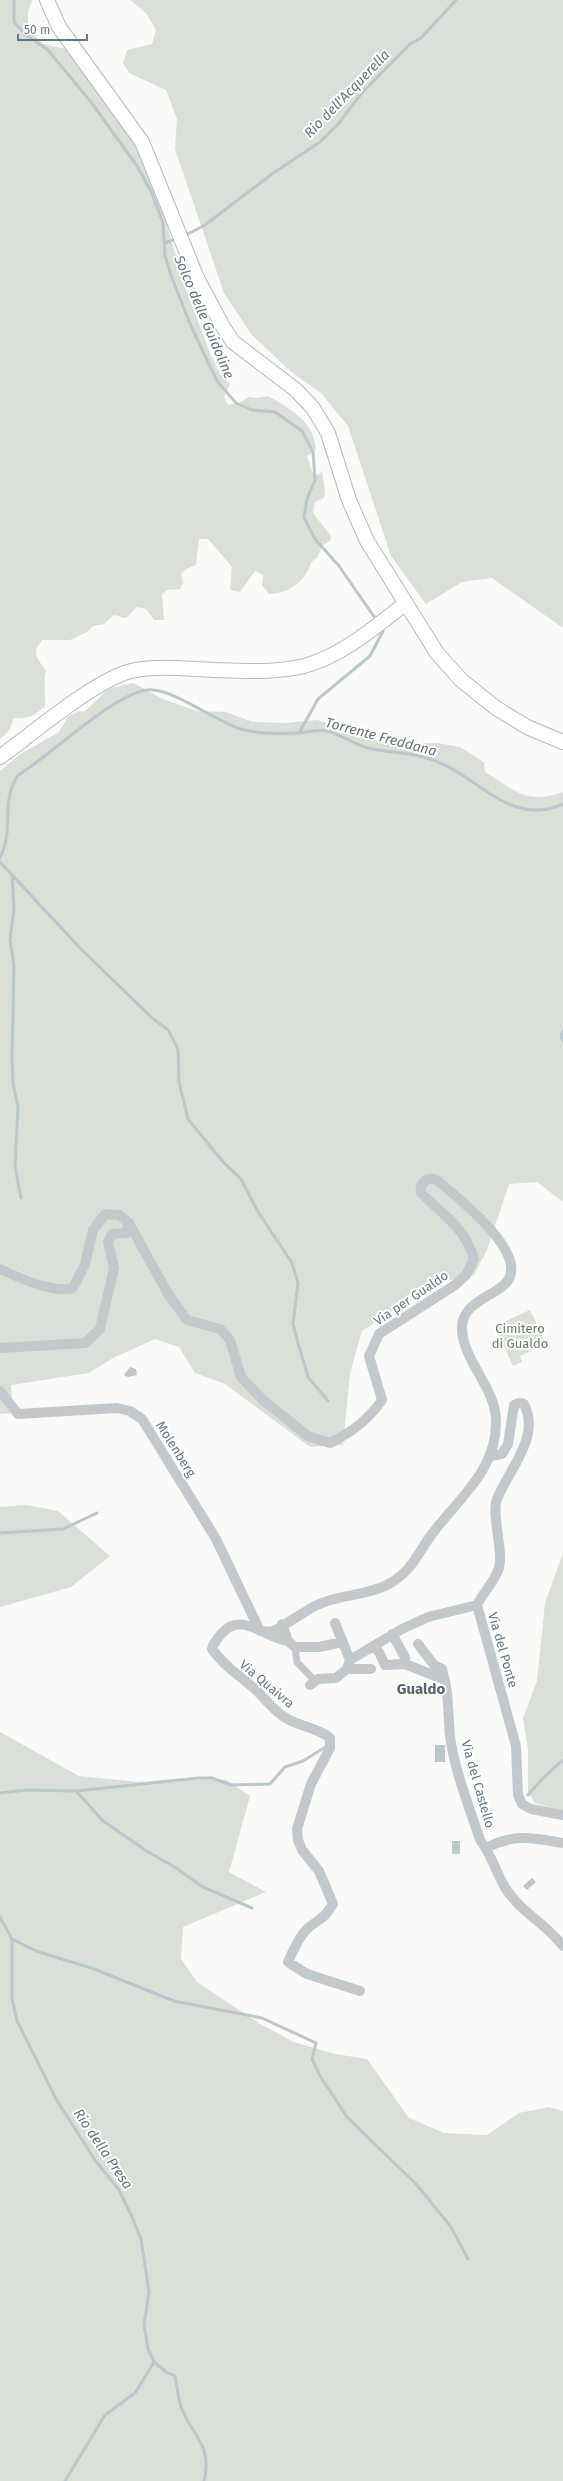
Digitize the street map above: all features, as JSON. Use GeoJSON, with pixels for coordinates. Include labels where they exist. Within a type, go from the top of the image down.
{"type":"FeatureCollection","features":[{"type":"Feature","properties":{"kind":"main road"},"geometry":{"type":"LineString","coordinates":[[47,0],[59,27],[142,142],[197,278],[232,342],[296,390],[313,408],[328,433],[349,500],[367,542],[438,653],[461,680],[509,716],[546,736],[563,742]]}},
{"type":"Feature","properties":{"kind":"main road"},"geometry":{"type":"LineString","coordinates":[[0,757],[88,694],[120,675],[146,669],[244,671],[304,666],[334,653],[360,638],[406,603]]}},
{"type":"Feature","properties":{"kind":"street","name":"Via per Gualdo"},"geometry":{"type":"LineString","coordinates":[[128,1223],[168,1294],[187,1320],[220,1328],[230,1340],[241,1378],[263,1400],[308,1436],[330,1443],[348,1434],[370,1417],[382,1400],[369,1356],[379,1334],[455,1285],[466,1276],[474,1259],[469,1242],[458,1227],[421,1193],[421,1186],[426,1180],[432,1178],[438,1181],[485,1222],[501,1242],[511,1264],[509,1278],[505,1284],[477,1301],[467,1312],[462,1326],[464,1341],[496,1413],[496,1422],[490,1456],[479,1479],[429,1538],[420,1555],[398,1577],[382,1587],[318,1604],[282,1624],[274,1631],[260,1631]]}},
{"type":"Feature","properties":{"kind":"street"},"geometry":{"type":"LineString","coordinates":[[0,1269],[53,1289],[65,1291],[73,1288],[85,1264],[93,1230],[105,1214],[119,1215],[128,1223],[126,1233],[112,1234],[108,1242],[114,1268],[100,1329],[85,1343],[0,1348]]}},
{"type":"Feature","properties":{"kind":"street","name":"Molenberg"},"geometry":{"type":"LineString","coordinates":[[0,1391],[18,1414],[117,1408],[130,1411],[142,1419],[216,1539],[260,1631]]}},
{"type":"Feature","properties":{"kind":"street","name":"Via del Ponte"},"geometry":{"type":"LineString","coordinates":[[490,1456],[502,1454],[508,1444],[514,1406],[519,1403],[524,1404],[530,1416],[527,1436],[515,1467],[496,1500],[499,1567],[477,1605],[516,1746],[518,1795],[522,1804],[531,1809],[563,1815]]}},
{"type":"Feature","properties":{"kind":"street"},"geometry":{"type":"LineString","coordinates":[[282,1624],[297,1662],[313,1683],[318,1679],[336,1678],[348,1665],[392,1634],[428,1617],[477,1605]]}},
{"type":"Feature","properties":{"kind":"street"},"geometry":{"type":"LineString","coordinates":[[335,1623],[343,1642],[348,1665]]}},
{"type":"Feature","properties":{"kind":"street","name":"Via Quaivra"},"geometry":{"type":"LineString","coordinates":[[343,1642],[319,1647],[291,1644],[247,1624],[233,1625],[220,1636],[212,1649],[225,1665],[258,1692],[275,1710],[300,1725],[324,1733],[331,1743],[311,1784],[297,1829],[298,1840],[302,1850],[319,1871],[333,1904],[325,1917],[308,1929],[300,1938],[288,1962],[307,1974],[360,1991]]}},
{"type":"Feature","properties":{"kind":"street"},"geometry":{"type":"LineString","coordinates":[[392,1634],[405,1657],[405,1664]]}},
{"type":"Feature","properties":{"kind":"street"},"geometry":{"type":"LineString","coordinates":[[418,1644],[434,1665],[442,1669],[444,1679]]}},
{"type":"Feature","properties":{"kind":"street"},"geometry":{"type":"LineString","coordinates":[[373,1646],[379,1652],[383,1665],[405,1664],[444,1679]]}},
{"type":"Feature","properties":{"kind":"street"},"geometry":{"type":"LineString","coordinates":[[348,1665],[371,1669]]}},
{"type":"Feature","properties":{"kind":"street","name":"Via del Castello"},"geometry":{"type":"LineString","coordinates":[[444,1679],[449,1695],[450,1736],[455,1759],[480,1840],[486,1848]]}},
{"type":"Feature","properties":{"kind":"street"},"geometry":{"type":"LineString","coordinates":[[563,1843],[514,1837],[500,1841],[486,1848],[507,1889],[529,1915],[550,1929],[563,1946]]}},
{"type":"Feature","properties":{"kind":"green space"},"geometry":{"type":"Polygon","coordinates":[[[0,0],[32,0],[28,12],[28,29],[43,44],[66,49],[134,141],[158,196],[187,292],[210,353],[220,374],[230,384],[224,397],[228,405],[239,403],[249,397],[257,398],[268,396],[292,411],[306,423],[311,431],[316,449],[307,456],[314,477],[322,472],[325,491],[324,498],[315,502],[313,513],[331,536],[330,541],[323,545],[317,558],[311,562],[306,574],[301,580],[289,589],[276,594],[269,594],[262,585],[263,575],[255,571],[240,592],[230,590],[232,567],[208,539],[199,539],[196,565],[186,569],[181,574],[183,582],[180,589],[167,590],[162,594],[164,620],[154,620],[146,609],[137,607],[126,618],[114,615],[104,624],[93,626],[87,632],[70,640],[42,640],[36,649],[37,658],[46,671],[45,706],[30,716],[13,718],[6,735],[0,739],[0,0]]]}},
{"type":"Feature","properties":{"kind":"green space"},"geometry":{"type":"Polygon","coordinates":[[[130,0],[563,0],[563,628],[492,578],[462,582],[426,604],[391,556],[348,426],[321,393],[290,371],[251,334],[224,293],[175,149],[177,119],[166,90],[129,73],[123,63],[127,50],[152,44],[156,30],[146,13],[130,0]]]}},
{"type":"Feature","properties":{"kind":"green space"},"geometry":{"type":"Polygon","coordinates":[[[133,683],[163,699],[197,711],[226,712],[253,722],[286,723],[317,720],[341,727],[367,739],[404,744],[437,743],[460,747],[484,762],[485,772],[522,794],[540,797],[563,792],[563,1202],[537,1182],[509,1184],[487,1250],[474,1275],[450,1280],[396,1308],[362,1331],[350,1373],[343,1445],[310,1447],[225,1384],[195,1373],[179,1347],[155,1339],[113,1358],[89,1373],[11,1385],[12,1398],[0,1386],[0,1350],[86,1345],[102,1330],[116,1268],[111,1242],[131,1222],[104,1209],[70,1285],[54,1285],[0,1264],[0,771],[19,755],[59,732],[68,717],[79,711],[84,712],[108,689],[133,683]]]}},
{"type":"Feature","properties":{"kind":"green space"},"geometry":{"type":"Polygon","coordinates":[[[107,1217],[118,1218],[125,1225],[124,1230],[110,1232],[111,1268],[98,1328],[84,1340],[0,1345],[0,1272],[75,1290],[95,1231],[107,1217]]]}},
{"type":"Feature","properties":{"kind":"green space","name":"Cimitero di Gualdo"},"geometry":{"type":"Polygon","coordinates":[[[530,1310],[546,1344],[520,1356],[522,1362],[513,1366],[495,1326],[530,1310]]]}},
{"type":"Feature","properties":{"kind":"green space"},"geometry":{"type":"Polygon","coordinates":[[[0,1397],[13,1413],[0,1414],[0,1397]]]}},
{"type":"Feature","properties":{"kind":"green space"},"geometry":{"type":"Polygon","coordinates":[[[27,1505],[58,1511],[110,1556],[71,1587],[0,1607],[0,1507],[27,1505]]]}},
{"type":"Feature","properties":{"kind":"green space"},"geometry":{"type":"Polygon","coordinates":[[[563,1553],[563,1811],[535,1803],[528,1792],[528,1749],[523,1718],[537,1681],[545,1603],[563,1553]]]}},
{"type":"Feature","properties":{"kind":"green space"},"geometry":{"type":"Polygon","coordinates":[[[0,1732],[79,1776],[140,1782],[198,1777],[226,1780],[250,1796],[229,1872],[266,1892],[183,1927],[181,1959],[197,1982],[260,2024],[294,2042],[335,2054],[367,2059],[409,2118],[444,2133],[487,2135],[519,2113],[549,2107],[563,2111],[563,2481],[0,2481],[0,1732]]]}},
{"type":"Feature","properties":{"kind":"shaded area"},"geometry":{"type":"Polygon","coordinates":[[[130,1367],[136,1369],[137,1375],[128,1377],[124,1375],[130,1367]]]}},
{"type":"Feature","properties":{"kind":"shaded area"},"geometry":{"type":"Polygon","coordinates":[[[435,1745],[445,1745],[445,1762],[435,1762],[435,1745]]]}},
{"type":"Feature","properties":{"kind":"shaded area"},"geometry":{"type":"Polygon","coordinates":[[[452,1841],[460,1841],[460,1854],[452,1854],[452,1841]]]}},
{"type":"Feature","properties":{"kind":"shaded area"},"geometry":{"type":"Polygon","coordinates":[[[532,1878],[536,1882],[527,1890],[523,1886],[532,1878]]]}},
{"type":"Feature","properties":{"kind":"waterway","name":"Solco delle Guidoline"},"geometry":{"type":"LineString","coordinates":[[14,0],[14,22],[26,35],[47,49],[91,102],[137,166],[151,191],[163,223],[165,256],[172,278],[191,326],[217,381],[236,403],[252,410],[275,412],[302,431],[313,452],[315,480],[307,499],[304,517],[315,539],[339,566],[375,618]]}},
{"type":"Feature","properties":{"kind":"waterway","name":"Rio dell'Acquerella"},"geometry":{"type":"LineString","coordinates":[[186,235],[205,225],[272,174],[320,142],[339,123],[361,94],[410,44],[421,38],[456,0]]}},
{"type":"Feature","properties":{"kind":"waterway","name":"Rio dell'Acquerella"},"geometry":{"type":"LineString","coordinates":[[165,243],[176,239]]}},
{"type":"Feature","properties":{"kind":"waterway","name":"Solco delle Guidoline"},"geometry":{"type":"LineString","coordinates":[[299,733],[318,699],[370,656],[383,631]]}},
{"type":"Feature","properties":{"kind":"waterway","name":"Torrente Freddana"},"geometry":{"type":"LineString","coordinates":[[0,858],[7,836],[9,798],[17,776],[117,702],[133,694],[147,690],[169,694],[219,720],[248,731],[261,733],[299,733],[318,730],[326,731],[337,734],[368,748],[415,755],[430,759],[447,766],[509,804],[526,809],[543,810],[563,804]]}},
{"type":"Feature","properties":{"kind":"waterway"},"geometry":{"type":"LineString","coordinates":[[0,862],[80,948],[151,1017],[168,1030],[178,1050],[179,1082],[188,1119],[224,1163],[241,1179],[258,1212],[292,1263],[298,1283],[293,1324],[308,1377],[328,1401]]}},
{"type":"Feature","properties":{"kind":"waterway"},"geometry":{"type":"LineString","coordinates":[[12,875],[14,909],[10,940],[14,966],[12,1057],[13,1084],[18,1106],[15,1166],[21,1198]]}},
{"type":"Feature","properties":{"kind":"waterway"},"geometry":{"type":"LineString","coordinates":[[563,1031],[561,1036],[563,1041]]}},
{"type":"Feature","properties":{"kind":"waterway"},"geometry":{"type":"LineString","coordinates":[[0,1533],[63,1529],[97,1513]]}},
{"type":"Feature","properties":{"kind":"waterway"},"geometry":{"type":"LineString","coordinates":[[0,1793],[27,1790],[76,1791],[199,1778],[212,1778],[231,1785],[270,1784],[285,1767],[303,1761],[327,1746]]}},
{"type":"Feature","properties":{"kind":"waterway"},"geometry":{"type":"LineString","coordinates":[[528,1795],[543,1778],[563,1760]]}},
{"type":"Feature","properties":{"kind":"waterway"},"geometry":{"type":"LineString","coordinates":[[76,1791],[103,1821],[148,1852],[173,1866],[203,1887],[252,1908]]}},
{"type":"Feature","properties":{"kind":"waterway","name":"Rio della Presa"},"geometry":{"type":"LineString","coordinates":[[0,1917],[12,1939],[12,1999],[17,2021],[56,2099],[95,2160],[119,2190],[141,2239],[149,2292],[144,2325],[148,2349],[154,2362],[166,2372],[175,2376],[181,2407],[204,2449],[206,2458],[204,2481]]}},
{"type":"Feature","properties":{"kind":"waterway"},"geometry":{"type":"LineString","coordinates":[[12,1939],[36,1951],[94,1969],[174,2001],[262,2018],[316,2043],[312,2059],[320,2076],[347,2117],[417,2185],[451,2227],[468,2259]]}},
{"type":"Feature","properties":{"kind":"waterway"},"geometry":{"type":"LineString","coordinates":[[65,2481],[105,2415],[135,2393],[154,2362]]}},
{"type":"Feature","properties":{"kind":"district","name":"Gualdo"},"geometry":{"type":"Point","coordinates":[421,1689]}}]}
